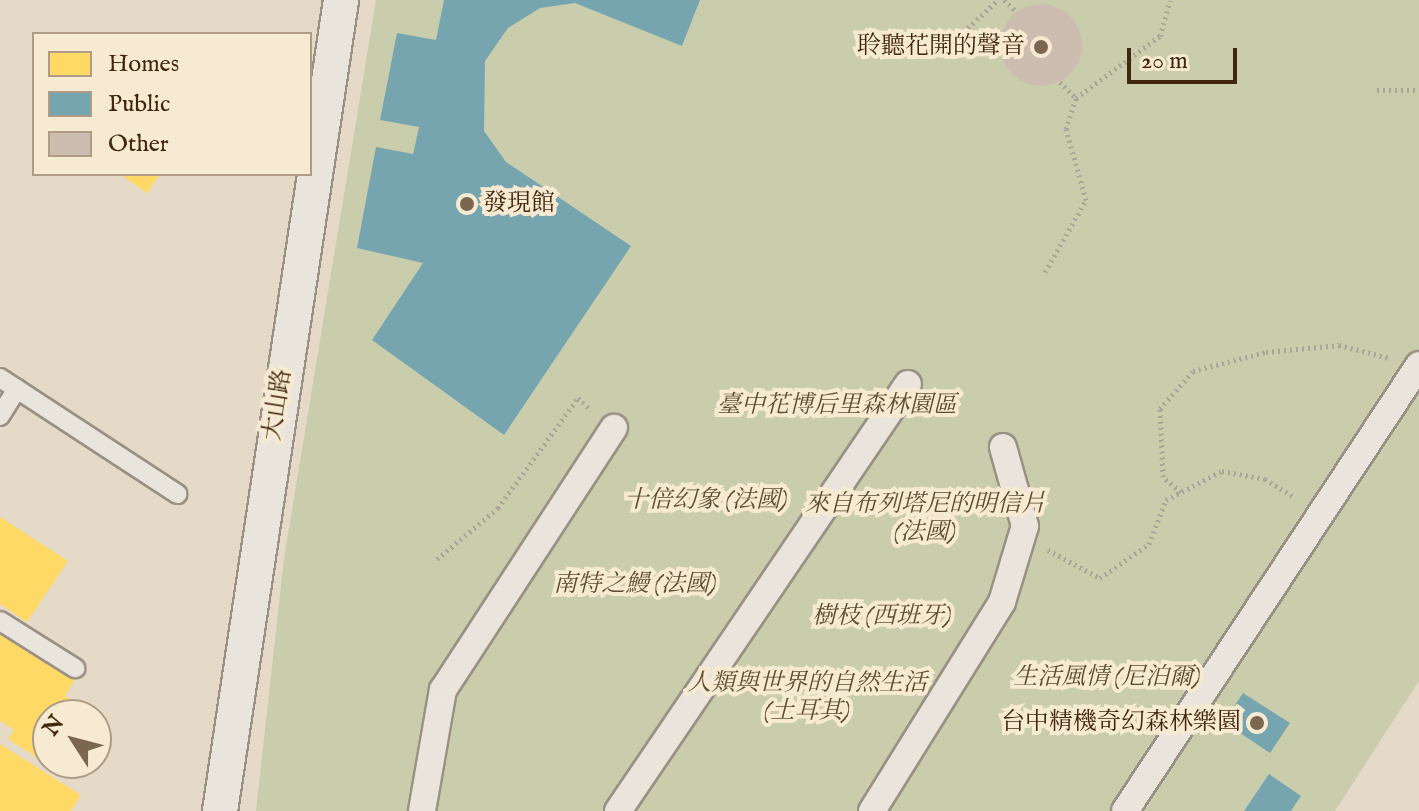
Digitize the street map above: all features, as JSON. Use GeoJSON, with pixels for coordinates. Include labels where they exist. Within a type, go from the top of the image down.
{"type":"FeatureCollection","features":[{"type":"Feature","properties":{"kind":"street","name":"大山路"},"geometry":{"type":"LineString","coordinates":[[312,153],[341,0]]}},
{"type":"Feature","properties":{"kind":"street","name":"大山路"},"geometry":{"type":"LineString","coordinates":[[220,811],[309,176]]}},
{"type":"Feature","properties":{"kind":"street"},"geometry":{"type":"LineString","coordinates":[[1125,811],[1419,366]]}},
{"type":"Feature","properties":{"kind":"street"},"geometry":{"type":"LineString","coordinates":[[618,811],[908,384]]}},
{"type":"Feature","properties":{"kind":"street"},"geometry":{"type":"LineString","coordinates":[[422,811],[443,690],[614,428]]}},
{"type":"Feature","properties":{"kind":"street"},"geometry":{"type":"LineString","coordinates":[[872,811],[1002,602],[1025,526],[1003,447]]}},
{"type":"Feature","properties":{"kind":"lane"},"geometry":{"type":"LineString","coordinates":[[0,378],[177,494]]}},
{"type":"Feature","properties":{"kind":"lane"},"geometry":{"type":"LineString","coordinates":[[0,416],[17,389]]}},
{"type":"Feature","properties":{"kind":"lane"},"geometry":{"type":"LineString","coordinates":[[0,621],[75,668]]}},
{"type":"Feature","properties":{"kind":"path"},"geometry":{"type":"LineString","coordinates":[[935,39],[959,36],[1001,0],[1017,12]]}},
{"type":"Feature","properties":{"kind":"path"},"geometry":{"type":"LineString","coordinates":[[1045,272],[1086,200],[1066,129],[1076,98],[1160,36],[1170,0]]}},
{"type":"Feature","properties":{"kind":"path"},"geometry":{"type":"LineString","coordinates":[[1060,82],[1076,98]]}},
{"type":"Feature","properties":{"kind":"path"},"geometry":{"type":"LineString","coordinates":[[1377,90],[1419,90]]}},
{"type":"Feature","properties":{"kind":"path"},"geometry":{"type":"LineString","coordinates":[[1181,492],[1163,477],[1160,409],[1193,371],[1266,352],[1339,345],[1419,366]]}},
{"type":"Feature","properties":{"kind":"path"},"geometry":{"type":"LineString","coordinates":[[437,559],[498,508],[578,398],[614,428]]}},
{"type":"Feature","properties":{"kind":"path"},"geometry":{"type":"LineString","coordinates":[[1025,526],[1061,562],[1100,578],[1149,544],[1166,500],[1222,471],[1265,479],[1320,512]]}},
{"type":"Feature","properties":{"kind":"green space","name":"臺中花博后里森林園區"},"geometry":{"type":"Polygon","coordinates":[[[376,0],[1419,0],[1419,681],[1335,811],[256,811],[284,559],[376,0]]]}},
{"type":"Feature","properties":{"kind":"building: Homes"},"geometry":{"type":"Polygon","coordinates":[[[123,176],[159,176],[147,193],[123,176]]]}},
{"type":"Feature","properties":{"kind":"building: Homes"},"geometry":{"type":"Polygon","coordinates":[[[0,517],[68,561],[27,622],[0,604],[0,517]]]}},
{"type":"Feature","properties":{"kind":"building: Homes"},"geometry":{"type":"Polygon","coordinates":[[[0,629],[76,678],[65,696],[70,699],[32,699],[32,754],[8,739],[14,730],[0,721],[0,629]]]}},
{"type":"Feature","properties":{"kind":"building: Homes"},"geometry":{"type":"Polygon","coordinates":[[[0,744],[32,764],[32,779],[56,779],[81,795],[71,811],[0,811],[0,744]]]}},
{"type":"Feature","properties":{"kind":"building: Public","name":"發現館"},"geometry":{"type":"Polygon","coordinates":[[[444,0],[700,0],[682,46],[575,3],[540,8],[508,28],[485,61],[484,131],[506,162],[631,246],[504,435],[372,340],[423,263],[357,248],[376,147],[413,154],[419,127],[380,120],[397,33],[436,40],[444,0]]]}},
{"type":"Feature","properties":{"kind":"building: Public","name":"台中精機奇幻森林樂園"},"geometry":{"type":"Polygon","coordinates":[[[1243,693],[1290,723],[1270,753],[1224,722],[1243,693]]]}},
{"type":"Feature","properties":{"kind":"building: Public","name":"台中精機奇幻森林樂園"},"geometry":{"type":"Polygon","coordinates":[[[1269,774],[1301,796],[1291,811],[1244,811],[1269,774]]]}},
{"type":"Feature","properties":{"kind":"building: Other"},"geometry":{"type":"Polygon","coordinates":[[[1041,4],[1057,7],[1070,16],[1079,29],[1082,45],[1079,61],[1070,74],[1057,83],[1041,86],[1025,83],[1012,74],[1003,61],[1000,45],[1003,29],[1012,16],[1025,7],[1041,4]]]}},
{"type":"Feature","properties":{"kind":"place","name":"聆聽花開的聲音"},"geometry":{"type":"Point","coordinates":[1041,47]}},
{"type":"Feature","properties":{"kind":"place","name":"發現館"},"geometry":{"type":"Point","coordinates":[467,204]}},
{"type":"Feature","properties":{"kind":"place","name":"台中精機奇幻森林樂園"},"geometry":{"type":"Point","coordinates":[1257,723]}},
{"type":"Feature","properties":{"kind":"park label","name":"十倍幻象 (法國)"},"geometry":{"type":"Point","coordinates":[706,501]}},
{"type":"Feature","properties":{"kind":"park label","name":"來自布列塔尼的明信片 (法國)"},"geometry":{"type":"Point","coordinates":[925,519]}},
{"type":"Feature","properties":{"kind":"park label","name":"南特之鰻 (法國)"},"geometry":{"type":"Point","coordinates":[635,585]}},
{"type":"Feature","properties":{"kind":"park label","name":"樹枝 (西班牙)"},"geometry":{"type":"Point","coordinates":[882,617]}},
{"type":"Feature","properties":{"kind":"park label","name":"生活風情 (尼泊爾)"},"geometry":{"type":"Point","coordinates":[1107,678]}},
{"type":"Feature","properties":{"kind":"park label","name":"人類與世界的自然生活 (土耳其)"},"geometry":{"type":"Point","coordinates":[807,698]}}]}
